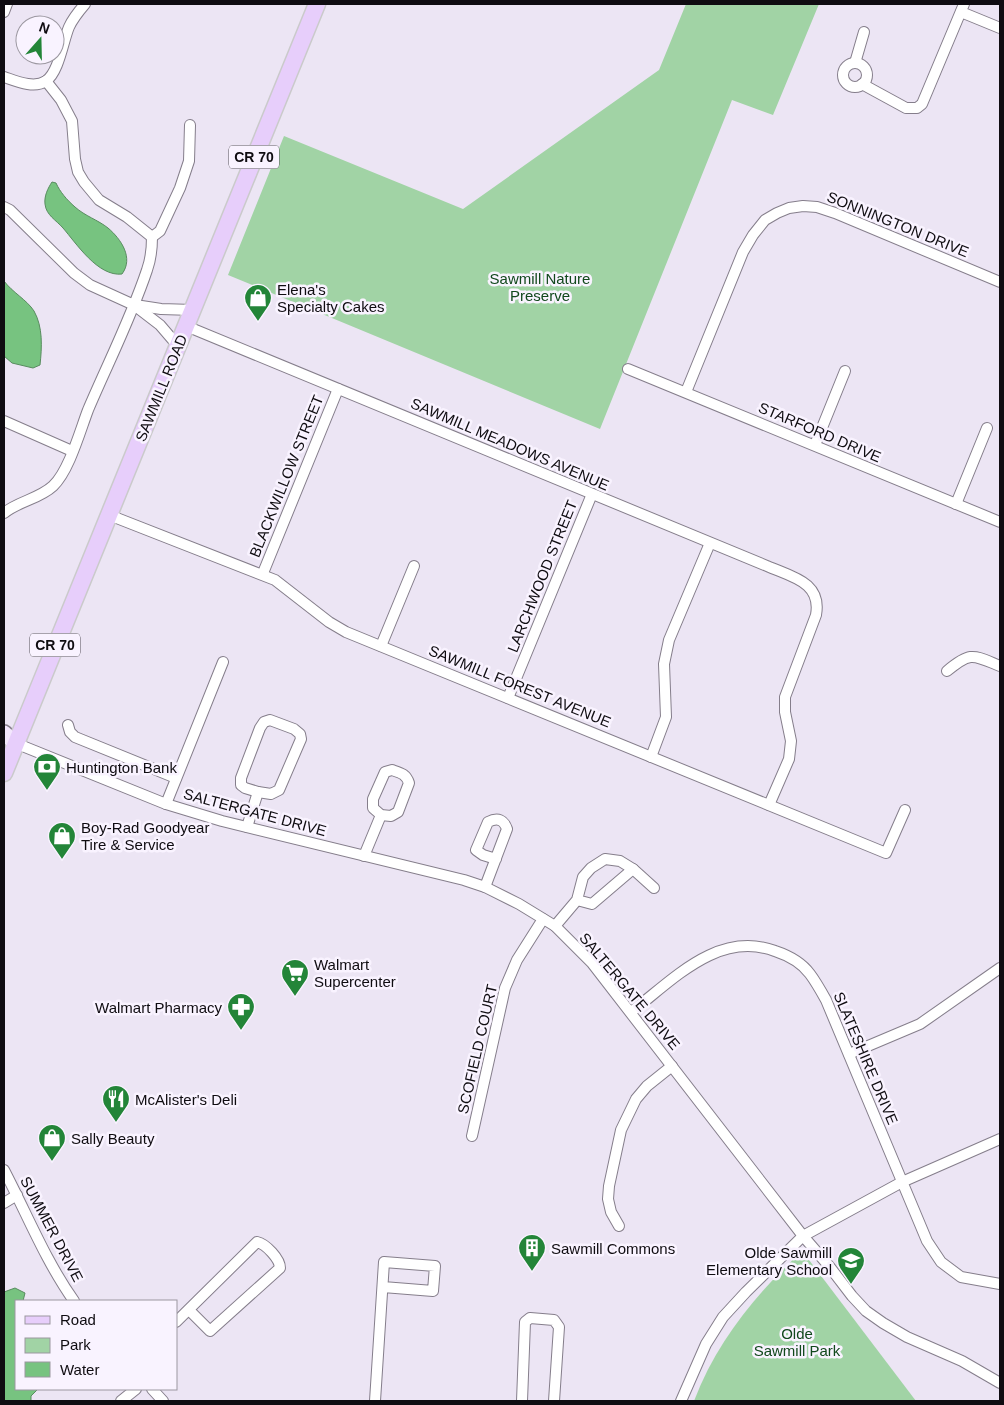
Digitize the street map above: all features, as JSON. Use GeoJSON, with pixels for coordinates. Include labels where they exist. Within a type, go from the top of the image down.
{"type":"FeatureCollection","features":[{"type":"Feature","properties":{"kind":"main road","name":"SAWMILL ROAD"},"geometry":{"type":"LineString","coordinates":[[4,773],[8,739],[109,515],[317,4]]}},
{"type":"Feature","properties":{"kind":"street"},"geometry":{"type":"LineString","coordinates":[[4,12],[7,4]]}},
{"type":"Feature","properties":{"kind":"street"},"geometry":{"type":"LineString","coordinates":[[4,77],[24,84],[37,84],[46,81],[54,72],[69,28],[85,4]]}},
{"type":"Feature","properties":{"kind":"street"},"geometry":{"type":"LineString","coordinates":[[862,84],[906,108],[917,108],[925,99],[963,8],[1000,28]]}},
{"type":"Feature","properties":{"kind":"street"},"geometry":{"type":"LineString","coordinates":[[854,63],[864,32]]}},
{"type":"Feature","properties":{"kind":"street"},"geometry":{"type":"LineString","coordinates":[[854,63],[862,65],[866,71],[867,79],[862,84],[858,87],[847,84],[843,77],[847,66],[854,63]]}},
{"type":"Feature","properties":{"kind":"street"},"geometry":{"type":"LineString","coordinates":[[4,513],[34,499],[54,485],[64,472],[134,305],[152,249],[152,237],[127,216],[98,200],[84,182],[78,172],[75,159],[72,121],[61,100],[46,81]]}},
{"type":"Feature","properties":{"kind":"street"},"geometry":{"type":"LineString","coordinates":[[152,237],[160,231],[180,188],[189,161],[190,125]]}},
{"type":"Feature","properties":{"kind":"street"},"geometry":{"type":"LineString","coordinates":[[4,207],[10,210],[74,273],[90,285],[134,305],[160,325],[178,346]]}},
{"type":"Feature","properties":{"kind":"street","name":"SONNINGTON DRIVE"},"geometry":{"type":"LineString","coordinates":[[686,392],[744,252],[765,220],[789,208],[817,207],[835,213],[1000,282]]}},
{"type":"Feature","properties":{"kind":"street"},"geometry":{"type":"LineString","coordinates":[[134,305],[162,309],[192,310]]}},
{"type":"Feature","properties":{"kind":"street","name":"SAWMILL MEADOWS AVENUE"},"geometry":{"type":"LineString","coordinates":[[186,326],[710,543],[803,582],[811,588],[816,596],[818,606],[816,615],[785,697],[785,712],[791,741],[789,759],[769,805]]}},
{"type":"Feature","properties":{"kind":"street","name":"STARFORD DRIVE"},"geometry":{"type":"LineString","coordinates":[[628,369],[1000,522]]}},
{"type":"Feature","properties":{"kind":"street"},"geometry":{"type":"LineString","coordinates":[[815,445],[845,371]]}},
{"type":"Feature","properties":{"kind":"street","name":"BLACKWILLOW STREET"},"geometry":{"type":"LineString","coordinates":[[263,573],[338,389]]}},
{"type":"Feature","properties":{"kind":"street"},"geometry":{"type":"LineString","coordinates":[[4,422],[72,451]]}},
{"type":"Feature","properties":{"kind":"street"},"geometry":{"type":"LineString","coordinates":[[956,504],[987,428]]}},
{"type":"Feature","properties":{"kind":"street","name":"LARCHWOOD STREET"},"geometry":{"type":"LineString","coordinates":[[508,698],[592,494]]}},
{"type":"Feature","properties":{"kind":"street","name":"SAWMILL FOREST AVENUE"},"geometry":{"type":"LineString","coordinates":[[109,515],[263,573],[275,580],[329,622],[346,632],[886,853],[904,810]]}},
{"type":"Feature","properties":{"kind":"street"},"geometry":{"type":"LineString","coordinates":[[651,756],[666,717],[664,664],[669,640],[710,543]]}},
{"type":"Feature","properties":{"kind":"street"},"geometry":{"type":"LineString","coordinates":[[382,646],[414,566]]}},
{"type":"Feature","properties":{"kind":"street"},"geometry":{"type":"LineString","coordinates":[[947,671],[968,656],[978,657],[1000,666]]}},
{"type":"Feature","properties":{"kind":"street"},"geometry":{"type":"LineString","coordinates":[[166,804],[223,662]]}},
{"type":"Feature","properties":{"kind":"street"},"geometry":{"type":"LineString","coordinates":[[270,720],[294,729],[300,734],[301,740],[279,790],[272,794],[258,792],[241,785],[241,778],[260,728],[264,722],[270,720]]}},
{"type":"Feature","properties":{"kind":"street"},"geometry":{"type":"LineString","coordinates":[[68,725],[70,732],[76,737],[176,778]]}},
{"type":"Feature","properties":{"kind":"street","name":"SALTERGATE DRIVE"},"geometry":{"type":"LineString","coordinates":[[8,739],[166,804],[248,827],[464,880],[520,904],[544,918],[555,926],[592,963],[803,1236],[866,1311],[907,1337],[962,1361],[1000,1383]]}},
{"type":"Feature","properties":{"kind":"street"},"geometry":{"type":"LineString","coordinates":[[392,770],[402,773],[407,777],[409,783],[398,812],[390,816],[380,815],[373,808],[373,799],[385,772],[392,770]]}},
{"type":"Feature","properties":{"kind":"street"},"geometry":{"type":"LineString","coordinates":[[248,827],[258,792]]}},
{"type":"Feature","properties":{"kind":"street"},"geometry":{"type":"LineString","coordinates":[[364,856],[380,815]]}},
{"type":"Feature","properties":{"kind":"street"},"geometry":{"type":"LineString","coordinates":[[485,888],[496,859]]}},
{"type":"Feature","properties":{"kind":"street"},"geometry":{"type":"LineString","coordinates":[[555,926],[577,900],[583,877],[591,868],[606,859],[620,861],[633,869],[654,888]]}},
{"type":"Feature","properties":{"kind":"street"},"geometry":{"type":"LineString","coordinates":[[577,900],[592,904],[633,869]]}},
{"type":"Feature","properties":{"kind":"street","name":"SCOFIELD COURT"},"geometry":{"type":"LineString","coordinates":[[472,1136],[503,994],[517,960],[544,918]]}},
{"type":"Feature","properties":{"kind":"street","name":"SLATESHIRE DRIVE"},"geometry":{"type":"LineString","coordinates":[[631,1012],[697,961],[722,949],[750,945],[767,948],[796,962],[809,973],[826,1000],[927,1240],[941,1262],[961,1277],[1000,1284]]}},
{"type":"Feature","properties":{"kind":"street"},"geometry":{"type":"LineString","coordinates":[[849,1054],[920,1024],[1000,968]]}},
{"type":"Feature","properties":{"kind":"street"},"geometry":{"type":"LineString","coordinates":[[619,1226],[611,1212],[608,1199],[621,1130],[636,1099],[647,1086],[672,1066]]}},
{"type":"Feature","properties":{"kind":"street"},"geometry":{"type":"LineString","coordinates":[[681,1401],[706,1344],[723,1317],[803,1236],[902,1182],[1000,1139]]}},
{"type":"Feature","properties":{"kind":"street","name":"SUMMER DRIVE"},"geometry":{"type":"LineString","coordinates":[[4,1170],[40,1245],[73,1300]]}},
{"type":"Feature","properties":{"kind":"street"},"geometry":{"type":"LineString","coordinates":[[4,1203],[17,1195]]}},
{"type":"Feature","properties":{"kind":"street"},"geometry":{"type":"LineString","coordinates":[[178,1320],[258,1242],[264,1244],[280,1263],[280,1268],[210,1331],[189,1310]]}},
{"type":"Feature","properties":{"kind":"street"},"geometry":{"type":"LineString","coordinates":[[375,1401],[384,1262],[435,1266],[433,1291],[383,1287]]}},
{"type":"Feature","properties":{"kind":"street"},"geometry":{"type":"LineString","coordinates":[[522,1401],[525,1322],[530,1318],[554,1320],[559,1327],[554,1401]]}},
{"type":"Feature","properties":{"kind":"street"},"geometry":{"type":"LineString","coordinates":[[121,1401],[135,1390]]}},
{"type":"Feature","properties":{"kind":"street"},"geometry":{"type":"LineString","coordinates":[[153,1390],[163,1401]]}},
{"type":"Feature","properties":{"kind":"green space","name":"Sawmill Nature Preserve"},"geometry":{"type":"Polygon","coordinates":[[[686,4],[819,4],[773,115],[732,100],[600,429],[228,275],[284,136],[463,209],[659,70],[686,4]]]}},
{"type":"Feature","properties":{"kind":"green space","name":"Olde Sawmill Park"},"geometry":{"type":"Polygon","coordinates":[[[802,1251],[916,1401],[694,1401],[714,1358],[739,1320],[769,1284],[802,1251]]]}},
{"type":"Feature","properties":{"kind":"water"},"geometry":{"type":"Polygon","coordinates":[[[52,182],[56,183],[64,196],[75,207],[113,232],[121,243],[126,255],[127,262],[122,274],[104,270],[96,265],[49,214],[45,201],[52,182]]]}},
{"type":"Feature","properties":{"kind":"water"},"geometry":{"type":"Polygon","coordinates":[[[4,281],[31,307],[37,317],[41,337],[41,358],[40,365],[33,368],[12,363],[4,356],[4,281]]]}},
{"type":"Feature","properties":{"kind":"water"},"geometry":{"type":"Polygon","coordinates":[[[15,1288],[25,1293],[23,1300],[15,1300],[15,1390],[37,1390],[31,1396],[31,1401],[4,1401],[4,1292],[15,1288]]]}},
{"type":"Feature","properties":{"kind":"place","name":"Elena's Specialty Cakes"},"geometry":{"type":"Point","coordinates":[258,322]}},
{"type":"Feature","properties":{"kind":"place","name":"Huntington Bank"},"geometry":{"type":"Point","coordinates":[47,791]}},
{"type":"Feature","properties":{"kind":"place","name":"Boy-Rad Goodyear Tire & Service"},"geometry":{"type":"Point","coordinates":[62,860]}},
{"type":"Feature","properties":{"kind":"place","name":"Walmart Supercenter"},"geometry":{"type":"Point","coordinates":[295,997]}},
{"type":"Feature","properties":{"kind":"place","name":"Walmart Pharmacy"},"geometry":{"type":"Point","coordinates":[241,1031]}},
{"type":"Feature","properties":{"kind":"place","name":"McAlister's Deli"},"geometry":{"type":"Point","coordinates":[116,1123]}},
{"type":"Feature","properties":{"kind":"place","name":"Sally Beauty"},"geometry":{"type":"Point","coordinates":[52,1162]}},
{"type":"Feature","properties":{"kind":"place","name":"Sawmill Commons"},"geometry":{"type":"Point","coordinates":[532,1272]}},
{"type":"Feature","properties":{"kind":"place","name":"Olde Sawmill Elementary School"},"geometry":{"type":"Point","coordinates":[851,1285]}}]}
